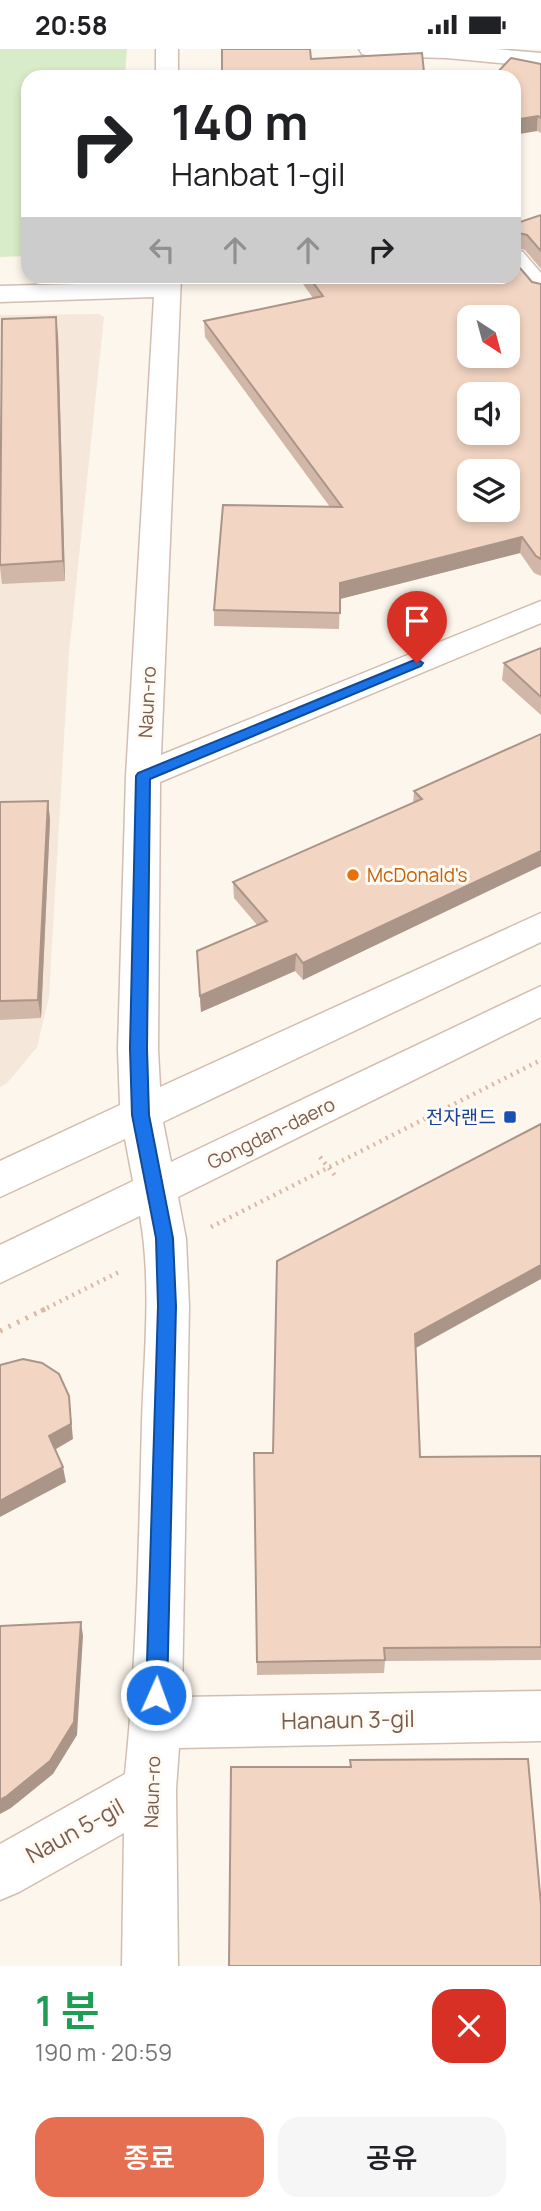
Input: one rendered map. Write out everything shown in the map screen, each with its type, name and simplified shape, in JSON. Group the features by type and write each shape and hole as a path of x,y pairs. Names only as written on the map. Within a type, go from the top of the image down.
{"street":[{"path":"167,49 167,70"},
{"path":"370,49 447,51 541,61"},
{"path":"447,51 450,70"},
{"path":"521,266 541,290"},
{"path":"0,294 153,284"},
{"name":"Naun-ro","path":"150,1966 150,1789 156,1723 167,1306 164,1238 141,1115 138,1048 143,776 168,284"},
{"path":"143,776 541,611"},
{"path":"0,1180 541,926"},
{"name":"Gongdan-daero","path":"0,1265 541,1000"},
{"name":"Hanaun 3-gil","path":"156,1723 541,1716"},
{"name":"Naun 5-gil","path":"0,1873 150,1789"}],"path":[{"path":"228,1219 541,1060"},
{"path":"0,1331 83,1289"}],"shaded area":[{"path":"99,314 104,317 69,653 49,997 37,1047 7,1083 0,1087 0,315"}],"green space":[{"path":"0,49 127,49 126,70 21,70 21,256 0,257"}],"building":[{"path":"222,49 310,49 311,59 422,53 424,70 222,70"},
{"path":"511,58 541,64 541,118 538,116 521,119 521,70 500,70"},
{"path":"541,215 541,251 527,235 521,234 521,222"},
{"path":"521,269 532,282 541,284 541,559 522,537 340,583 340,613 214,610 223,505 342,507 204,321 323,296 314,284 521,284"},
{"path":"56,317 63,561 0,565 2,319"},
{"path":"541,648 541,697 504,663"},
{"path":"541,734 541,851 303,963 296,954 200,996 197,951 267,921 233,882 422,799 414,791"},
{"path":"48,801 38,1000 0,1001 0,802"},
{"path":"541,1124 541,1265 415,1334 420,1457 541,1456 541,1647 384,1648 385,1660 257,1662 254,1453 273,1453 277,1261"},
{"path":"23,1359 42,1363 59,1374 69,1396 71,1424 49,1436 63,1467 0,1501 0,1365"},
{"path":"81,1622 74,1722 50,1761 0,1800 0,1626"},
{"path":"528,1759 541,1905 541,1966 229,1966 231,1767 351,1767 350,1760"}],"place":[{"name":"McDonald's","path":"353,875"},
{"name":"전자랜드","path":"510,1117"}],"route":[{"path":"156,1695 167,1306 164,1238 141,1115 138,1048 143,776 417,663"}]}
